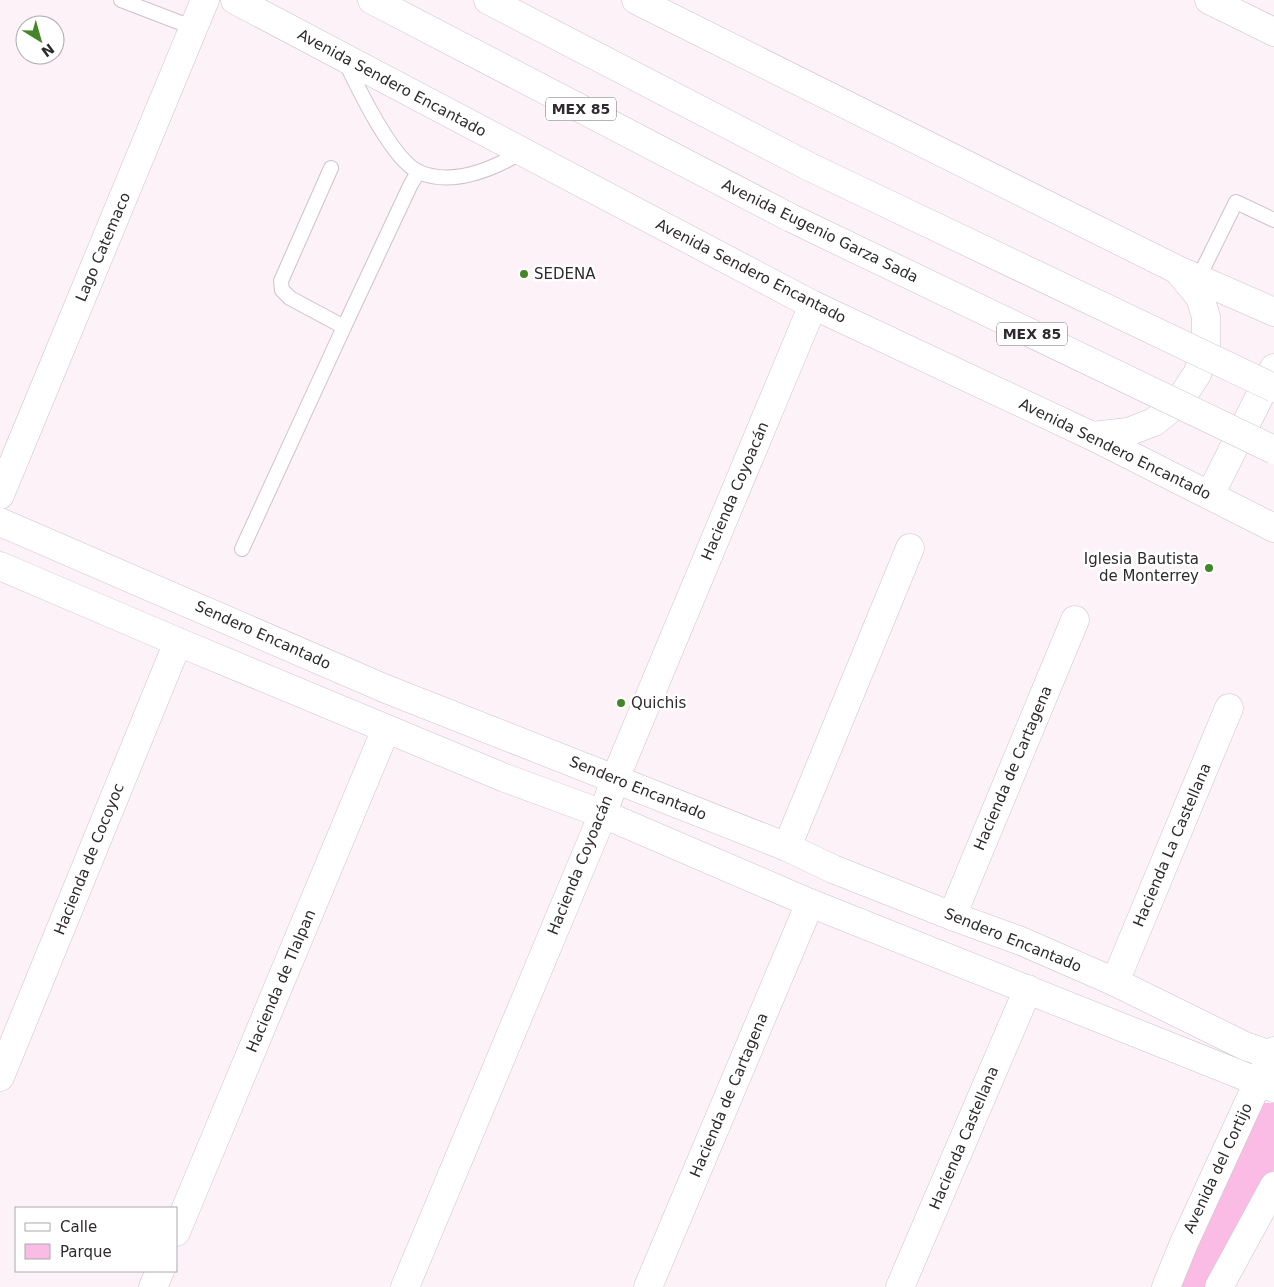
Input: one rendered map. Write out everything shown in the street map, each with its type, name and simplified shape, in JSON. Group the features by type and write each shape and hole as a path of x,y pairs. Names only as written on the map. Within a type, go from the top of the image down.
{"main road":[{"name":"Lago Catemaco","path":"0,495 206,0"},
{"name":"Avenida Sendero Encantado","path":"235,0 813,305 1092,436 1210,495 1270,517"},
{"name":"Avenida Eugenio Garza Sada","path":"372,0 791,218 1274,450"},
{"path":"488,0 810,167 1274,388"},
{"path":"636,0 1187,274 1274,312"},
{"path":"1208,0 1274,32"},
{"path":"1092,436 1128,432 1154,422 1178,402 1197,374 1206,349 1206,317 1200,297 1187,274"},
{"name":"Hacienda Coyoacán","path":"405,1287 813,305"},
{"path":"1210,495 1274,368"},
{"name":"Sendero Encantado","path":"0,522 386,689 787,847 833,869 1021,941 1115,982 1245,1046 1273,1054"},
{"path":"787,847 910,548"},
{"path":"0,566 505,778 603,814 810,902 1266,1084"},
{"name":"Hacienda de Cartagena","path":"952,916 1075,620"},
{"name":"Hacienda de Cocoyoc","path":"0,1077 178,642"},
{"name":"Hacienda La Castellana","path":"1115,982 1228,708"},
{"name":"Hacienda de Tlalpan","path":"178,1227 386,729"},
{"name":"Hacienda de Cartagena","path":"648,1287 810,902"},
{"name":"Hacienda Castellana","path":"900,1287 1028,989"},
{"name":"Avenida del Cortijo","path":"1166,1287 1184,1243 1266,1084 1273,1054"},
{"path":"1219,1287 1274,1186"},
{"path":"154,1287 160,1272"}],"lane":[{"path":"121,0 194,28"},
{"path":"344,58 368,109 398,153 418,172 451,178 472,174 497,166 522,152"},
{"path":"331,168 281,281 282,290 290,298 344,327"},
{"path":"242,549 418,172"},
{"path":"1187,274 1236,202 1274,220"}],"green space":[{"path":"1260,1103 1274,1103 1274,1170 1210,1287 1178,1287"}],"place":[{"name":"SEDENA","path":"524,274"},
{"name":"Iglesia Bautista de Monterrey","path":"1209,568"},
{"name":"Quichis","path":"621,703"}]}
